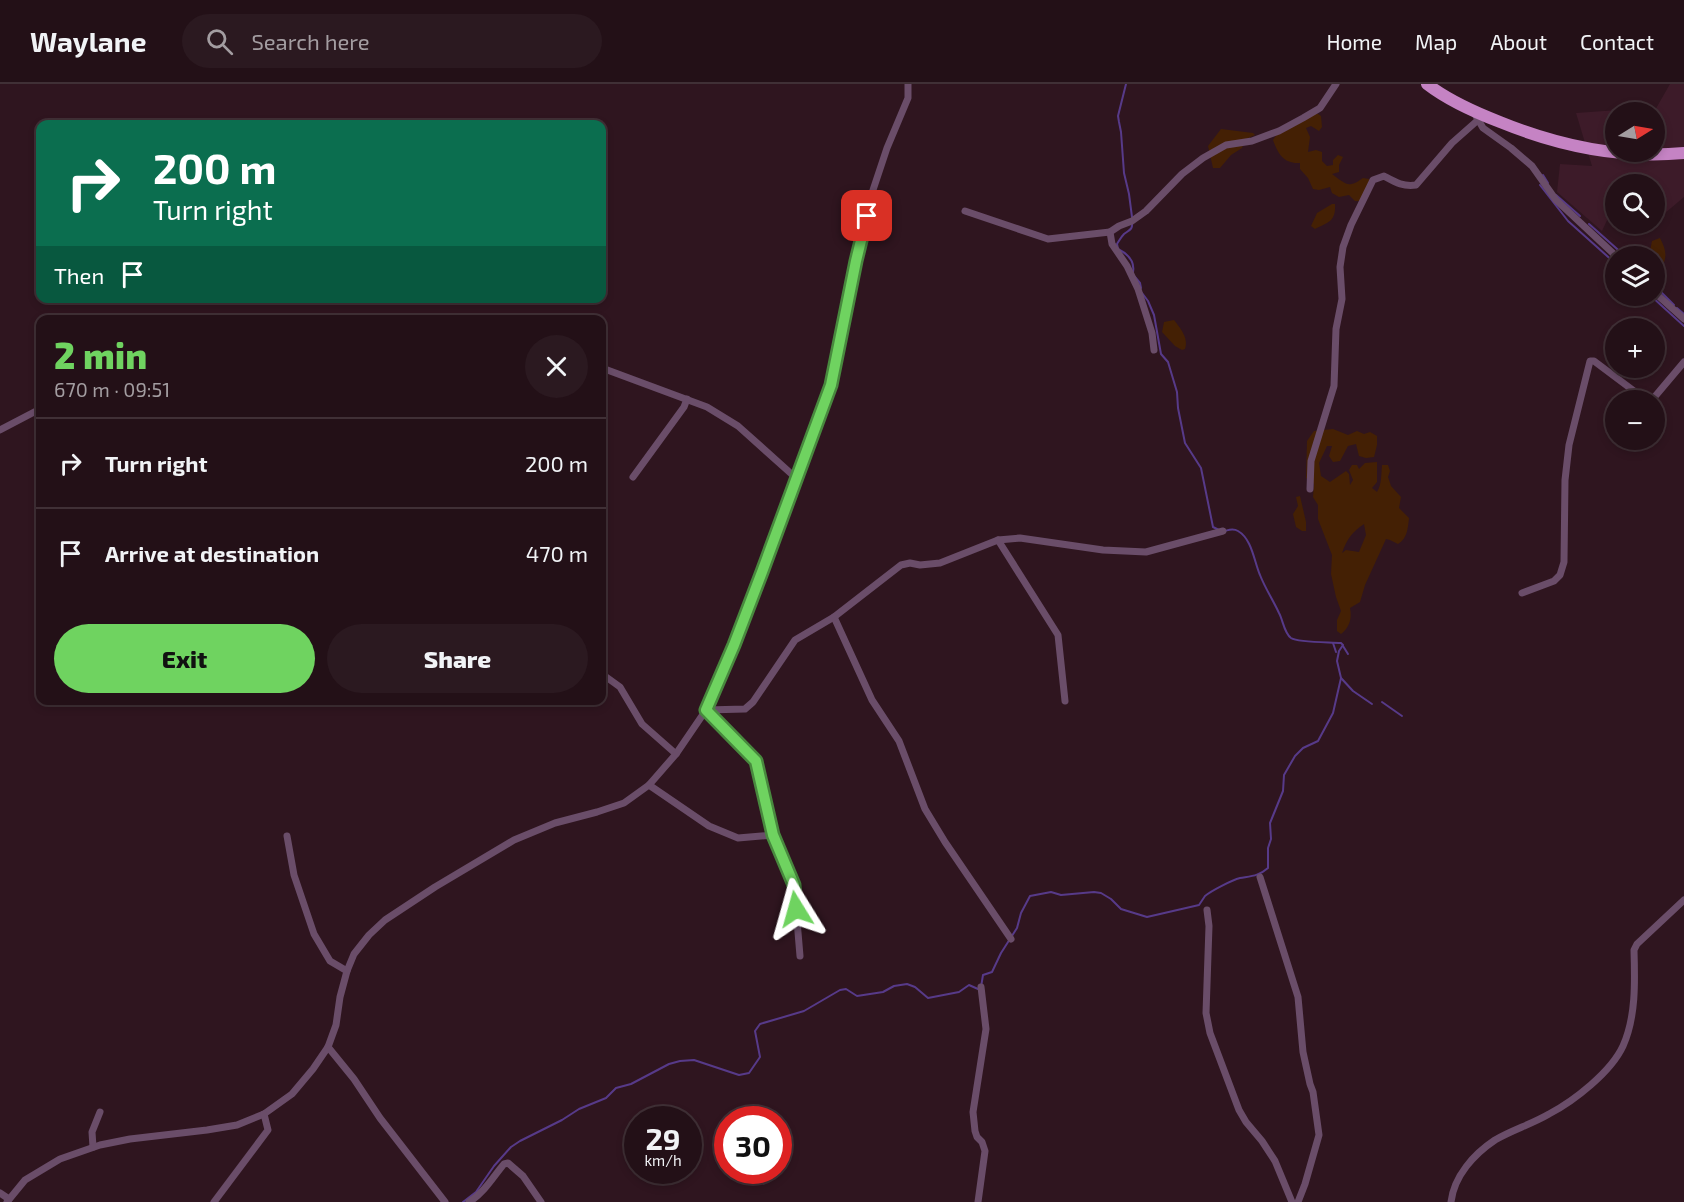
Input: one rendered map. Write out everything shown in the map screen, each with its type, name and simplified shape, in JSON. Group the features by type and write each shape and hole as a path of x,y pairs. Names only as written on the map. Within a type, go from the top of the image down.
{"highway":[{"path":"1427,84 1476,116 1587,149 1627,154 1684,153"}],"street":[{"path":"0,1193 8,1200 25,1179 60,1159 93,1147 130,1139 237,1125 264,1114 292,1094 328,1047 336,1025 347,971 354,954 385,920 514,840 555,823 624,803 649,785 676,754 706,710 734,645 831,385 872,193 887,148 908,98 908,84"},
{"path":"965,211 1048,239 1110,232 1146,211 1182,174 1203,158 1226,146 1252,141 1279,131 1320,108 1336,84"},
{"path":"1310,489 1311,461 1334,386 1336,329 1342,299 1340,267 1343,247 1373,180 1384,176 1399,185 1416,185 1476,116 1483,128 1529,163 1556,200 1605,246"},
{"path":"1110,232 1112,244 1127,266 1138,289 1152,333 1154,350"},
{"path":"1665,302 1684,319"},
{"path":"1522,593 1554,581 1560,575 1564,562 1565,480 1569,445 1590,361 1594,361 1633,390"},
{"path":"1660,390 1684,362"},
{"path":"606,369 707,407 738,426 796,478"},
{"path":"633,477 684,407 687,399"},
{"path":"0,430 36,411"},
{"path":"706,710 745,709 753,702 795,640 834,617 902,565 940,563 998,540 1020,538 1103,550 1146,552 1223,531"},
{"path":"998,540 1058,635 1065,701"},
{"path":"834,617 872,700 898,741 925,809 1011,939"},
{"path":"606,677 620,687 642,724 676,754"},
{"path":"706,710 756,761 773,835 794,885 800,956"},
{"path":"649,785 709,826 738,838 773,835"},
{"path":"287,837 294,874 314,934 330,961 347,971"},
{"path":"1260,877 1298,997 1303,1052 1314,1092 1319,1135 1298,1202"},
{"path":"1451,1202 1458,1179 1472,1158 1496,1140 1568,1104 1590,1086 1614,1061 1623,1046 1634,1002 1634,950 1637,944 1684,900"},
{"path":"1207,910 1209,926 1206,1013 1210,1033 1239,1110 1275,1161 1292,1202"},
{"path":"978,1202 984,1151 982,1142 975,1131 973,1112 986,1029 981,987"},
{"path":"328,1047 354,1079 380,1119 445,1202"},
{"path":"93,1147 92,1132 100,1112"},
{"path":"214,1202 268,1130 264,1114"},
{"path":"469,1202 481,1192 504,1164 508,1163 523,1176 541,1202"}],"shaded area":[{"path":"1670,84 1684,84 1684,197 1665,213 1665,174 1605,174 1605,225 1602,231 1557,192 1560,164 1592,166 1576,113 1605,111 1605,162 1665,162 1665,102 1660,102"},
{"path":"1306,114 1321,116 1322,127 1319,131 1311,126 1306,128 1310,137 1308,152 1316,150 1322,152 1322,161 1327,166 1333,165 1333,160 1338,155 1343,157 1339,165 1339,172 1332,174 1344,183 1354,183 1363,178 1369,179 1369,187 1360,201 1355,201 1349,195 1339,197 1332,193 1330,187 1313,189 1308,178 1300,169 1300,163 1286,160 1277,150 1273,140 1276,136 1283,128"},
{"path":"1221,129 1255,135 1246,139 1242,148 1231,155 1220,168 1213,168 1208,146"},
{"path":"1335,204 1333,218 1315,229 1311,226 1317,213"},
{"path":"1660,238 1663,246 1651,246 1652,241"},
{"path":"1174,320 1185,337 1186,345 1182,350 1162,332 1164,322"},
{"path":"1333,429 1348,435 1357,431 1364,434 1370,432 1377,436 1374,457 1359,456 1356,444 1348,446 1340,461 1333,462 1329,456 1332,446 1327,446 1319,463 1321,476 1330,482 1346,471 1349,474 1350,485 1353,480 1349,470 1352,465 1357,465 1359,469 1365,463 1377,462 1377,482 1372,488 1377,492 1381,482 1382,465 1388,465 1391,486 1401,497 1399,508 1409,518 1406,533 1401,542 1398,544 1386,539 1365,585 1360,602 1350,608 1350,622 1341,634 1337,631 1337,620 1341,611 1331,574 1332,555 1318,519 1318,505 1313,497 1314,484 1306,478 1307,441 1314,431","holes":["1364,524 1366,535 1359,552 1346,550 1342,553 1350,536"]},
{"path":"1300,496 1306,531 1296,527 1293,514 1298,506 1296,497"}],"waterway":[{"path":"1126,84 1118,116 1124,173 1132,217"},
{"path":"1543,175 1548,183"},
{"path":"1540,185 1568,221 1605,254"},
{"path":"1556,195 1580,216"},
{"path":"1132,222 1131,228 1117,244 1118,249 1132,261 1133,272"},
{"path":"1589,224 1614,246"},
{"path":"1135,277 1141,288"},
{"path":"1142,293 1154,315 1161,354 1168,362 1177,392 1185,443 1201,468 1213,527 1219,530"},
{"path":"1665,296 1674,305"},
{"path":"1662,306 1684,326"},
{"path":"1677,308 1684,314"},
{"path":"463,1202 476,1192 511,1147 579,1109 606,1098 616,1088 631,1084 669,1064 694,1060 739,1075 749,1073 760,1057 755,1031 760,1024 804,1011 840,990 846,989 857,996 883,992 894,986 907,984 915,987 928,998 959,992 969,985 978,989 981,987 983,975 992,972 1017,928 1021,913 1030,896 1051,892 1061,895 1101,893 1121,909 1147,917 1199,905 1205,896 1236,879 1265,871 1268,868 1270,823 1283,791 1284,775 1295,756 1303,748 1318,741 1333,713 1341,678 1337,661 1343,645 1291,638 1262,580 1246,539 1236,530 1224,531"},
{"path":"1333,643 1336,652"},
{"path":"1343,646 1348,654"},
{"path":"1341,678 1353,691 1372,704"},
{"path":"1382,702 1402,716"}],"route":[{"path":"796,909 794,885 773,835 756,761 706,710 734,645 831,385 867,216"}]}
